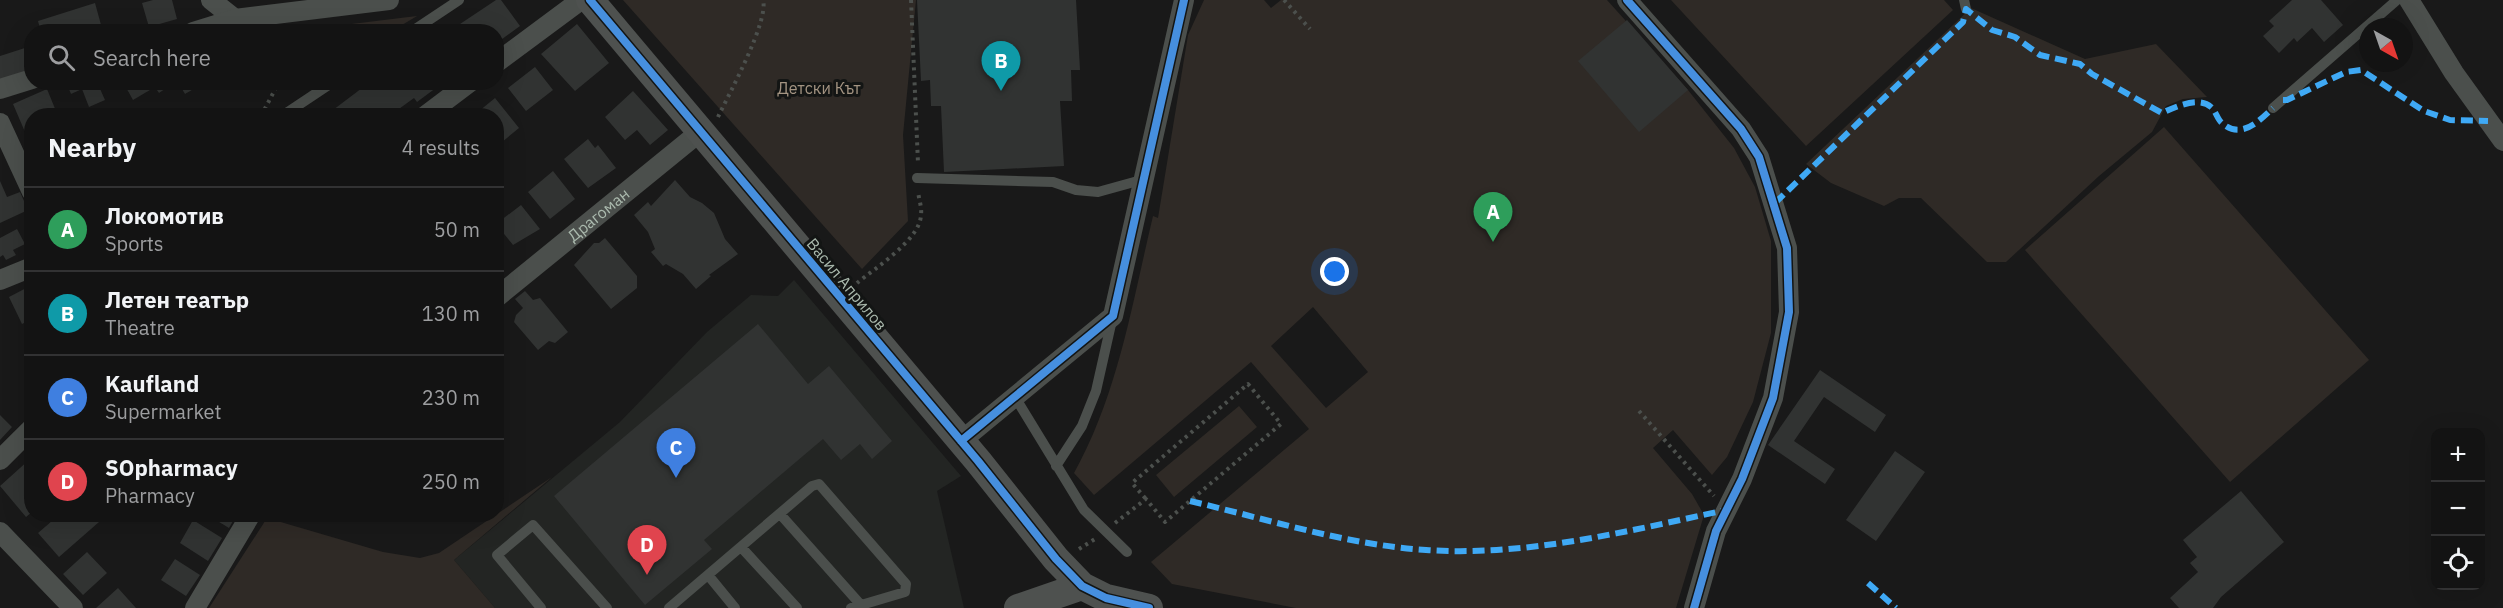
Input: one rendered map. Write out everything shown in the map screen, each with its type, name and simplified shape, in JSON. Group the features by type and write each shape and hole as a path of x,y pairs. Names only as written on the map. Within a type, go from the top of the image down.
{"street":[{"path":"212,0 235,19"},
{"path":"219,24 235,19 389,0"},
{"path":"504,57 581,0"},
{"name":"Васил Априлов","path":"590,0 961,441 1056,559 1082,586"},
{"path":"961,441 1113,316 1184,0"},
{"path":"1627,0 1741,129 1760,158 1787,248 1789,312 1773,398 1742,479 1716,531 1694,608"},
{"path":"2409,0 2454,73 2503,141"},
{"path":"0,89 24,82"},
{"path":"436,108 459,90"},
{"path":"0,123 24,175"},
{"name":"Драгоман","path":"504,292 705,135"},
{"path":"0,280 24,270"},
{"path":"0,460 24,436"},
{"path":"195,608 221,560 246,522"},
{"path":"0,532 64,605"},
{"path":"1018,608 1082,586 1106,598 1149,608"}],"lane":[{"path":"423,24 459,0"},
{"path":"2273,108 2397,0"},
{"path":"294,108 321,90"},
{"path":"917,178 1053,182 1076,190 1098,192 1145,179"},
{"path":"1056,466 1082,426 1096,391 1113,316"},
{"path":"1015,397 1084,510 1127,552"},
{"path":"670,608 812,486 819,484 906,584 905,592 856,606 780,514"},
{"path":"542,608 497,555 533,525 607,608"},
{"path":"741,547 797,608"},
{"path":"708,575 735,608"}],"path":[{"path":"705,135 759,28 765,6 763,0"},
{"path":"840,296 895,253 911,236 921,217 917,178 920,150 911,0"},
{"path":"1284,0 1310,29"},
{"path":"265,108 275,90"},
{"path":"1248,384 1281,424 1165,522 1146,499 1132,483 1248,384"},
{"path":"1639,411 1726,510"},
{"path":"1056,559 1088,545 1146,499"}],"shaded area":[{"path":"794,280 961,476 937,491 964,608 495,608 454,560 500,522 504,522 504,518 620,422 707,332 751,295 778,296"}],"green space":[{"name":"Детски Кът","path":"623,0 916,0 903,135 908,221 862,269"},
{"path":"1204,0 1264,0 1271,8 1281,0 1607,0 1688,90 1734,148 1755,187 1771,241 1771,333 1753,402 1727,457 1712,475 1673,430 1653,448 1692,494 1704,515 1676,608 1296,608 1172,584 1151,562 1309,429 1251,362 1094,495 1074,473 1102,412 1113,380 1153,216 1158,218 1188,35","holes":["1313,307 1368,372 1326,408 1271,346"]},
{"path":"1671,0 1944,0 1953,10 1806,146"},
{"path":"1971,8 2085,59 2156,44 2207,97 2183,99 2166,106 2152,132 2099,176 2006,262 1987,262 1921,198 1899,198 1884,206 1831,183 1806,164"},
{"path":"417,16 404,24 351,24"},
{"path":"2164,127 2369,360 2230,482 2025,250"},
{"path":"1239,406 1257,427 1174,497 1156,475"},
{"path":"552,477 504,518 504,509"},
{"path":"264,522 281,522 383,552 420,558 439,553 485,522 499,522 454,560 495,608 209,608"}],"building":[{"path":"153,0 172,0 177,19 160,24 148,24 142,3"},
{"path":"496,0 501,0 520,26 504,38 504,24 460,24"},
{"path":"917,0 1076,0 1080,70 1071,70 1072,101 1060,101 1064,166 944,172 941,106 931,106 930,80 921,81"},
{"path":"2292,0 2321,0 2343,25 2324,42 2312,28 2297,42 2294,38 2279,53 2263,36 2274,26 2269,21"},
{"path":"95,3 101,24 39,24 38,21"},
{"path":"1627,20 1688,90 1639,132 1578,61"},
{"path":"577,24 609,63 575,91 541,54"},
{"path":"24,48 24,74 0,81 0,56"},
{"path":"535,67 553,90 526,111 508,88"},
{"path":"47,90 55,108 24,108 24,130 13,104"},
{"path":"82,90 101,90 105,100 89,107"},
{"path":"127,90 150,90 133,100"},
{"path":"359,90 433,90 417,102 414,98 400,108 336,108"},
{"path":"633,91 668,130 650,145 637,130 625,140 605,117"},
{"path":"495,98 503,108 483,108"},
{"path":"504,109 519,128 504,140"},
{"path":"588,139 595,148 598,145 616,168 588,188 564,159"},
{"path":"553,171 575,199 550,219 528,192"},
{"path":"675,180 690,197 714,213 725,239 738,254 709,275 711,276 696,289 683,274 666,264 663,266 651,252 655,249 648,232 634,215 648,202 651,206"},
{"path":"0,181 7,197 20,192 24,201 24,212 0,223"},
{"path":"521,205 540,229 513,245 504,234 504,218"},
{"path":"17,229 24,244 13,250 16,255 6,260 3,255 0,257 0,238"},
{"path":"605,238 637,276 637,288 611,309 574,265 594,243 599,243"},
{"path":"24,289 24,323 22,324 9,297"},
{"path":"525,291 533,300 540,298 568,332 555,343 549,341 538,350 514,322 516,315 523,308 515,299"},
{"path":"758,324 808,384 829,366 892,441 872,459 860,444 841,460 823,439 704,540 712,549 645,605 554,496"},
{"path":"1820,370 1886,415 1875,432 1824,397 1794,441 1835,469 1825,484 1768,445"},
{"path":"0,415 12,427 0,440"},
{"path":"1895,451 1925,472 1876,541 1846,520"},
{"path":"24,464 24,515 0,486"},
{"path":"2241,491 2284,542 2221,597 2213,608 2179,608 2170,598 2198,572 2190,563 2197,557 2183,540"},
{"path":"51,522 99,522 59,557 38,533"},
{"path":"192,522 196,522 222,538 208,561 180,543"},
{"path":"219,522 232,522 229,528"},
{"path":"87,552 107,573 83,595 63,574"},
{"path":"175,559 200,575 186,596 161,580"},
{"path":"118,588 136,608 96,608"}],"marked path":[{"path":"1775,203 1963,22 1966,9 1992,30 2015,37 2040,55 2080,64 2092,74 2162,113 2186,104 2200,102 2211,107 2222,123 2236,130 2256,123 2273,108"},
{"path":"2283,100 2346,72 2361,70 2424,111 2450,120 2488,121"},
{"path":"1190,501 1367,543 1426,550 1464,551 1539,546 1726,510"},
{"path":"1868,583 1896,608"}],"cycle path":[{"path":"590,0 978,461 1056,559 1082,586 1106,598 1149,608"},
{"path":"961,441 1113,316 1184,0"},
{"path":"1627,0 1741,129 1759,157 1787,248 1789,312 1773,398 1742,479 1716,531 1694,608"}],"place":[{"name":"Летен театър","path":"1001,91"},
{"name":"Локомотив","path":"1493,242"},
{"name":"Kaufland","path":"676,478"},
{"name":"SOpharmacy","path":"647,575"}]}
